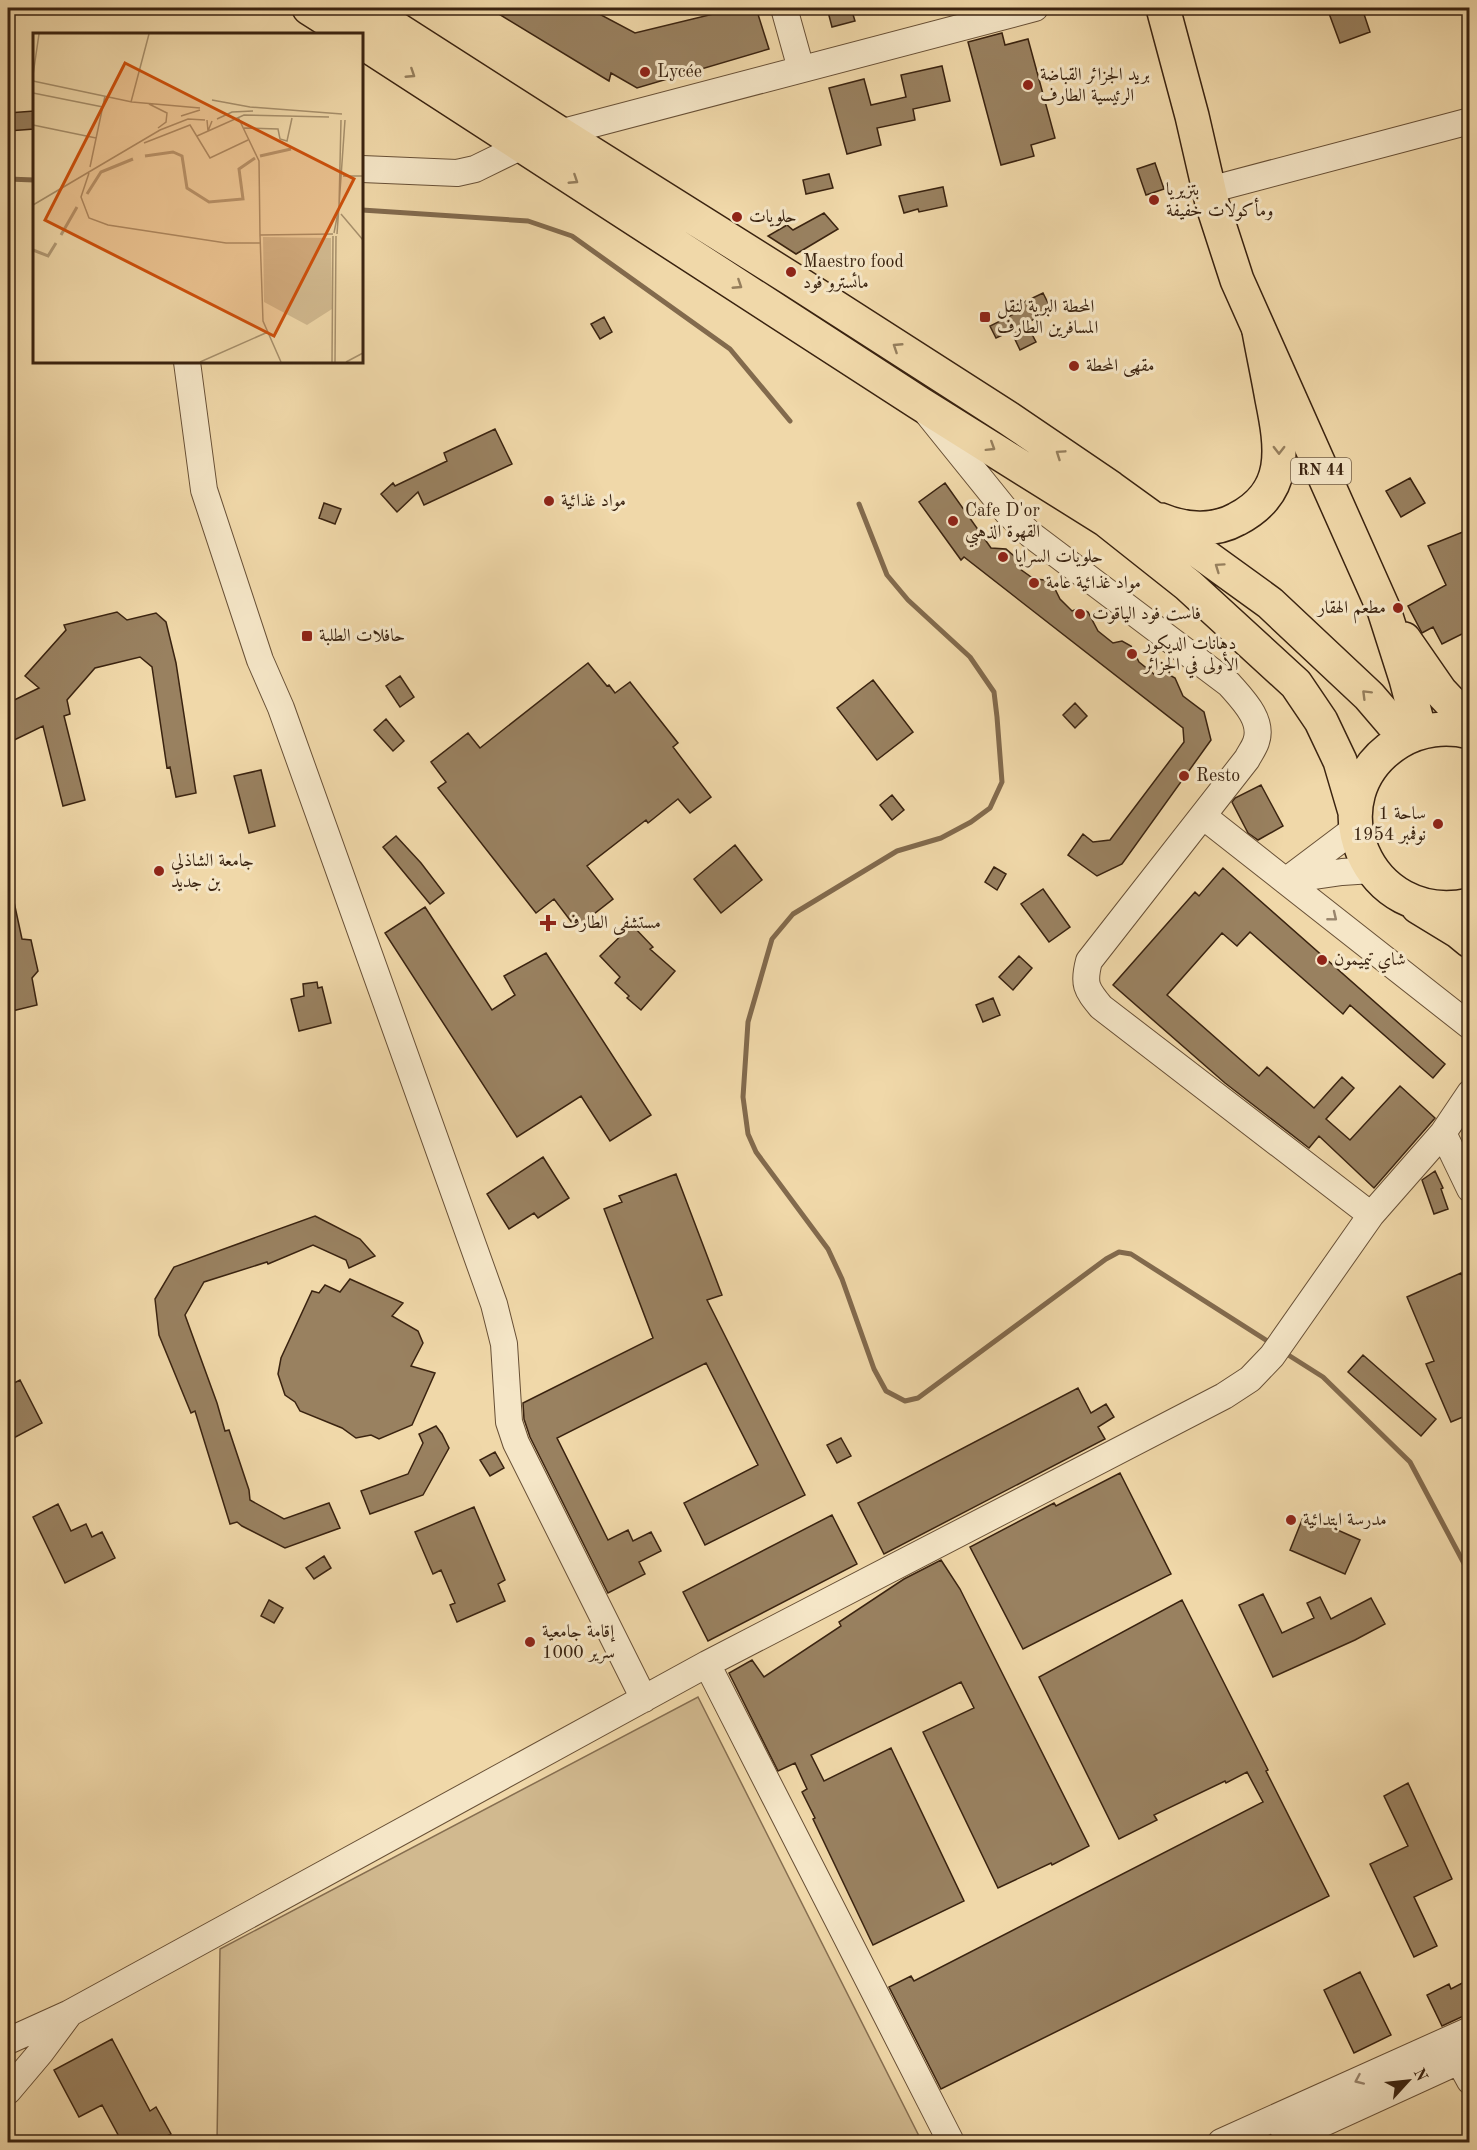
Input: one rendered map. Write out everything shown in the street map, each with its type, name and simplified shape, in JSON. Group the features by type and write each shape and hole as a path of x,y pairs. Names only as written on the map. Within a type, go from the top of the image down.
{"main road":[{"path":"309,8 348,33"},
{"path":"364,8 813,292 1008,418 1111,488 1270,603 1412,735"},
{"name":"RN 44","path":"1164,8 1209,189 1237,280 1384,610 1406,679 1412,735"},
{"path":"363,43 919,403 1106,520 1188,585 1296,684 1322,721 1340,761 1356,820 1359,844 1372,870 1392,891 1460,932 1470,941"},
{"path":"1111,488 1163,521 1189,528 1212,528 1230,523 1259,505 1278,472 1280,454 1279,435 1259,331"},
{"name":"RN 44","path":"1384,610 1440,691 1470,723"},
{"path":"1356,820 1360,790 1370,769 1392,746 1412,735 1451,729 1470,732"},
{"path":"1406,899 1437,908 1470,905"}],"street":[{"path":"784,8 801,69"},
{"path":"559,133 1035,8"},
{"path":"1209,189 1316,163 1470,121"},
{"path":"363,170 457,173 482,165 522,146"},
{"path":"187,363 204,490 260,660 281,708 494,1304 504,1344 509,1422 516,1443 644,1699"},
{"path":"919,403 1000,504 1030,534 1229,684 1247,705 1256,721 1257,740 1247,759 1089,961 1085,982 1088,992 1110,1014 1371,1215"},
{"path":"1203,816 1470,1026"},
{"path":"1287,880 1356,820"},
{"path":"1287,880 1372,870"},
{"path":"8,2041 70,2013 707,1664 1224,1396 1250,1379 1272,1356 1371,1215 1443,1133 1470,1093"},
{"path":"1443,1133 1470,1189"},
{"path":"707,1664 951,2142"},
{"path":"8,2089 41,2052 70,2013"},
{"path":"1221,2142 1470,2030"},
{"path":"1282,2142 1466,2066"}],"shaded area":[{"path":"698,1697 922,2142 217,2142 220,1949"}],"building":[{"name":"Lycée","path":"489,8 588,8 635,33 738,8 756,8 769,49 637,88 611,73 609,81"},
{"path":"827,8 851,8 855,21 832,27"},
{"path":"1327,8 1362,8 1370,32 1340,43"},
{"path":"1002,33 1005,45 1028,39 1055,138 1031,145 1034,156 1001,165 968,42"},
{"path":"942,66 950,101 913,109 915,120 877,128 881,145 847,154 829,88 864,79 871,105 906,97 901,75"},
{"path":"33,111 33,129 8,131 8,113"},
{"path":"1155,163 1164,189 1146,195 1137,169"},
{"path":"829,174 833,188 806,194 803,180"},
{"path":"943,187 947,206 904,213 899,196"},
{"path":"824,213 838,229 796,254 768,236 787,225 793,230"},
{"path":"1043,293 1052,311 1026,323 1036,342 1020,350 1011,331 996,338 990,326 1020,311 1018,305"},
{"path":"604,317 612,332 600,339 591,324"},
{"path":"495,429 512,464 424,505 418,492 397,512 381,494 393,483 395,486 447,461 444,453"},
{"path":"1410,478 1425,503 1401,517 1386,491"},
{"path":"945,483 991,548 1006,549 1014,556 1020,569 1034,579 1045,580 1053,585 1060,599 1072,611 1080,608 1088,612 1098,631 1113,643 1122,641 1131,646 1139,662 1154,674 1161,670 1175,678 1183,696 1204,712 1211,740 1122,864 1097,876 1068,855 1083,834 1093,842 1110,840 1184,742 1183,728 964,557 961,560 919,502"},
{"path":"324,503 341,509 335,524 319,518"},
{"path":"1470,529 1470,630 1442,644 1433,627 1422,633 1408,606 1446,585 1428,546"},
{"path":"117,612 127,620 156,613 166,622 176,663 196,793 176,797 170,767 167,768 152,667 140,657 95,668 67,700 70,714 64,716 85,800 63,806 43,726 8,743 8,703 39,688 25,676 66,630 64,625"},
{"path":"588,663 615,693 630,682 678,743 673,747 711,797 690,813 678,799 648,823 646,820 587,866 613,899 576,928 554,899 536,913 438,788 446,782 431,762 468,733 480,748"},
{"path":"400,676 414,697 400,707 386,686"},
{"path":"873,680 913,732 877,760 837,708"},
{"path":"1075,703 1087,716 1075,728 1063,715"},
{"path":"386,719 404,741 393,751 374,730"},
{"path":"261,770 275,826 249,833 234,776"},
{"path":"1261,785 1283,826 1258,840 1248,833 1232,802 1235,798"},
{"path":"892,795 904,810 892,820 880,805"},
{"path":"396,836 444,893 430,904 383,847"},
{"path":"735,845 762,880 721,913 694,879"},
{"path":"994,867 1006,874 997,890 985,882"},
{"path":"1223,868 1445,1064 1433,1078 1350,1005 1343,1014 1250,932 1237,946 1222,933 1167,995 1259,1076 1267,1067 1314,1108 1342,1077 1354,1088 1326,1119 1350,1140 1400,1086 1435,1118 1374,1188 1319,1136 1309,1148 1225,1083 1113,985 1195,892 1199,896"},
{"path":"1043,889 1070,927 1049,942 1021,904"},
{"path":"14,902 22,939 31,940 38,971 32,978 37,1005 8,1012 8,903"},
{"path":"425,907 492,1010 515,995 504,976 546,953 651,1115 610,1141 581,1096 517,1137 385,933"},
{"path":"632,925 653,947 650,949 675,971 641,1010 615,983 620,977 600,956"},
{"path":"1019,956 1032,968 1013,990 999,977"},
{"path":"317,982 318,988 322,987 331,1023 299,1031 291,999 304,996 303,984"},
{"path":"993,998 1000,1015 983,1022 976,1005"},
{"path":"543,1157 569,1198 538,1218 534,1213 509,1229 487,1194"},
{"path":"1435,1171 1443,1188 1441,1189 1448,1209 1434,1214 1422,1180"},
{"path":"676,1174 722,1295 707,1300 805,1495 705,1545 684,1503 758,1465 706,1363 557,1438 608,1540 628,1530 633,1541 651,1532 661,1551 639,1562 645,1574 608,1593 530,1437 524,1419 523,1403 653,1338 604,1209 622,1202 619,1196"},
{"path":"315,1216 360,1239 375,1256 349,1268 346,1260 313,1245 268,1264 267,1262 204,1282 185,1315 225,1431 229,1430 249,1490 250,1500 284,1519 329,1503 340,1528 285,1548 237,1522 230,1524 195,1411 191,1413 159,1335 155,1299 174,1267"},
{"path":"1461,1273 1470,1292 1470,1414 1451,1422 1426,1364 1434,1361 1407,1297"},
{"path":"350,1279 403,1303 392,1316 418,1331 423,1343 411,1366 435,1373 412,1425 379,1439 371,1435 356,1438 342,1428 300,1411 295,1402 285,1395 278,1374 281,1358 312,1291 319,1293 325,1285 340,1292"},
{"path":"1363,1355 1436,1419 1421,1436 1348,1372"},
{"path":"20,1380 42,1423 8,1441 8,1386"},
{"path":"1078,1388 1091,1413 1106,1404 1114,1417 1098,1427 1105,1439 884,1554 858,1503"},
{"path":"436,1426 449,1448 423,1495 370,1514 361,1491 408,1474 423,1443 419,1434"},
{"path":"841,1438 851,1456 837,1463 827,1445"},
{"path":"495,1452 504,1468 490,1476 480,1460"},
{"path":"1120,1473 1171,1574 1023,1649 970,1547 1054,1503 1056,1506"},
{"path":"58,1504 71,1531 86,1524 92,1537 102,1532 115,1558 65,1583 33,1517"},
{"path":"474,1507 505,1580 498,1584 505,1601 457,1622 450,1605 455,1603 441,1570 433,1574 415,1532"},
{"path":"832,1515 857,1564 708,1641 683,1592"},
{"path":"1304,1515 1360,1540 1345,1574 1290,1550"},
{"path":"324,1556 331,1568 314,1579 306,1568"},
{"path":"941,1560 960,1589 1089,1846 998,1888 923,1732 974,1708 961,1682 811,1755 824,1781 891,1748 964,1901 873,1945 813,1819 815,1818 802,1792 807,1789 795,1763 778,1771 729,1673 752,1660 764,1677 841,1626 839,1622 904,1579"},
{"path":"1263,1594 1282,1633 1314,1618 1307,1603 1320,1597 1331,1619 1371,1598 1385,1624 1273,1677 1239,1605"},
{"path":"269,1600 283,1608 274,1623 261,1616"},
{"path":"1182,1600 1329,1896 941,2089 889,1987 911,1976 914,1981 1263,1802 1247,1772 1154,1815 1157,1820 1119,1839 1039,1677"},
{"path":"1408,1783 1452,1879 1414,1897 1437,1946 1414,1957 1370,1864 1408,1846 1384,1796"},
{"path":"1360,1972 1391,2035 1354,2053 1324,1990"},
{"path":"1470,1979 1470,2013 1442,2026 1427,1995 1449,1984 1451,1989"},
{"path":"112,2039 150,2111 156,2107 171,2134 155,2142 122,2142 102,2105 79,2117 54,2070"}],"waterway":[{"path":"8,179 33,180"},
{"path":"363,210 528,221 572,236 730,349 790,421"},
{"path":"859,504 887,575 908,600 970,657 994,692 1002,782 990,808 971,822 941,838 897,851 793,914 772,939 748,1022 743,1097 748,1134 756,1152 828,1249 842,1279 874,1369 886,1391 905,1401 918,1398 1106,1259 1119,1252 1131,1254 1272,1344"},
{"path":"1282,1351 1323,1377 1410,1462 1467,1569"}],"place":[{"name":"Lycée","path":"645,72"},
{"name":"بريد الجزائر القباضة الرئيسية الطارف","path":"1028,85"},
{"name":"بتزيريا ومأكولات خفيفة","path":"1154,200"},
{"name":"حلويات","path":"737,217"},
{"name":"Maestro food مائسترو فود","path":"791,272"},
{"name":"المحطة البرية لنقل المسافرين الطارف","path":"985,317"},
{"name":"مقهى المحطة","path":"1074,366"},
{"name":"مواد غذائية","path":"549,501"},
{"name":"Cafe D'or القهوة الذهبي","path":"953,521"},
{"name":"حلويات السرايا","path":"1003,557"},
{"name":"مواد غذائية عامة","path":"1034,583"},
{"name":"مطعم الهقار","path":"1398,608"},
{"name":"فاست فود الياقوت","path":"1080,614"},
{"name":"حافلات الطلبة","path":"307,636"},
{"name":"دهانات الديكور الأولى في الجزائر","path":"1132,654"},
{"name":"Resto","path":"1184,776"},
{"name":"ساحة 1 نوفمبر 1954","path":"1438,824"},
{"name":"جامعة الشاذلي بن جديد","path":"159,871"},
{"name":"مستشفى الطارف","path":"548,923"},
{"name":"شاي تيميمون","path":"1322,960"},
{"name":"مدرسة ابتدائية","path":"1291,1520"},
{"name":"إقامة جامعية 1000 سرير","path":"530,1642"}]}
